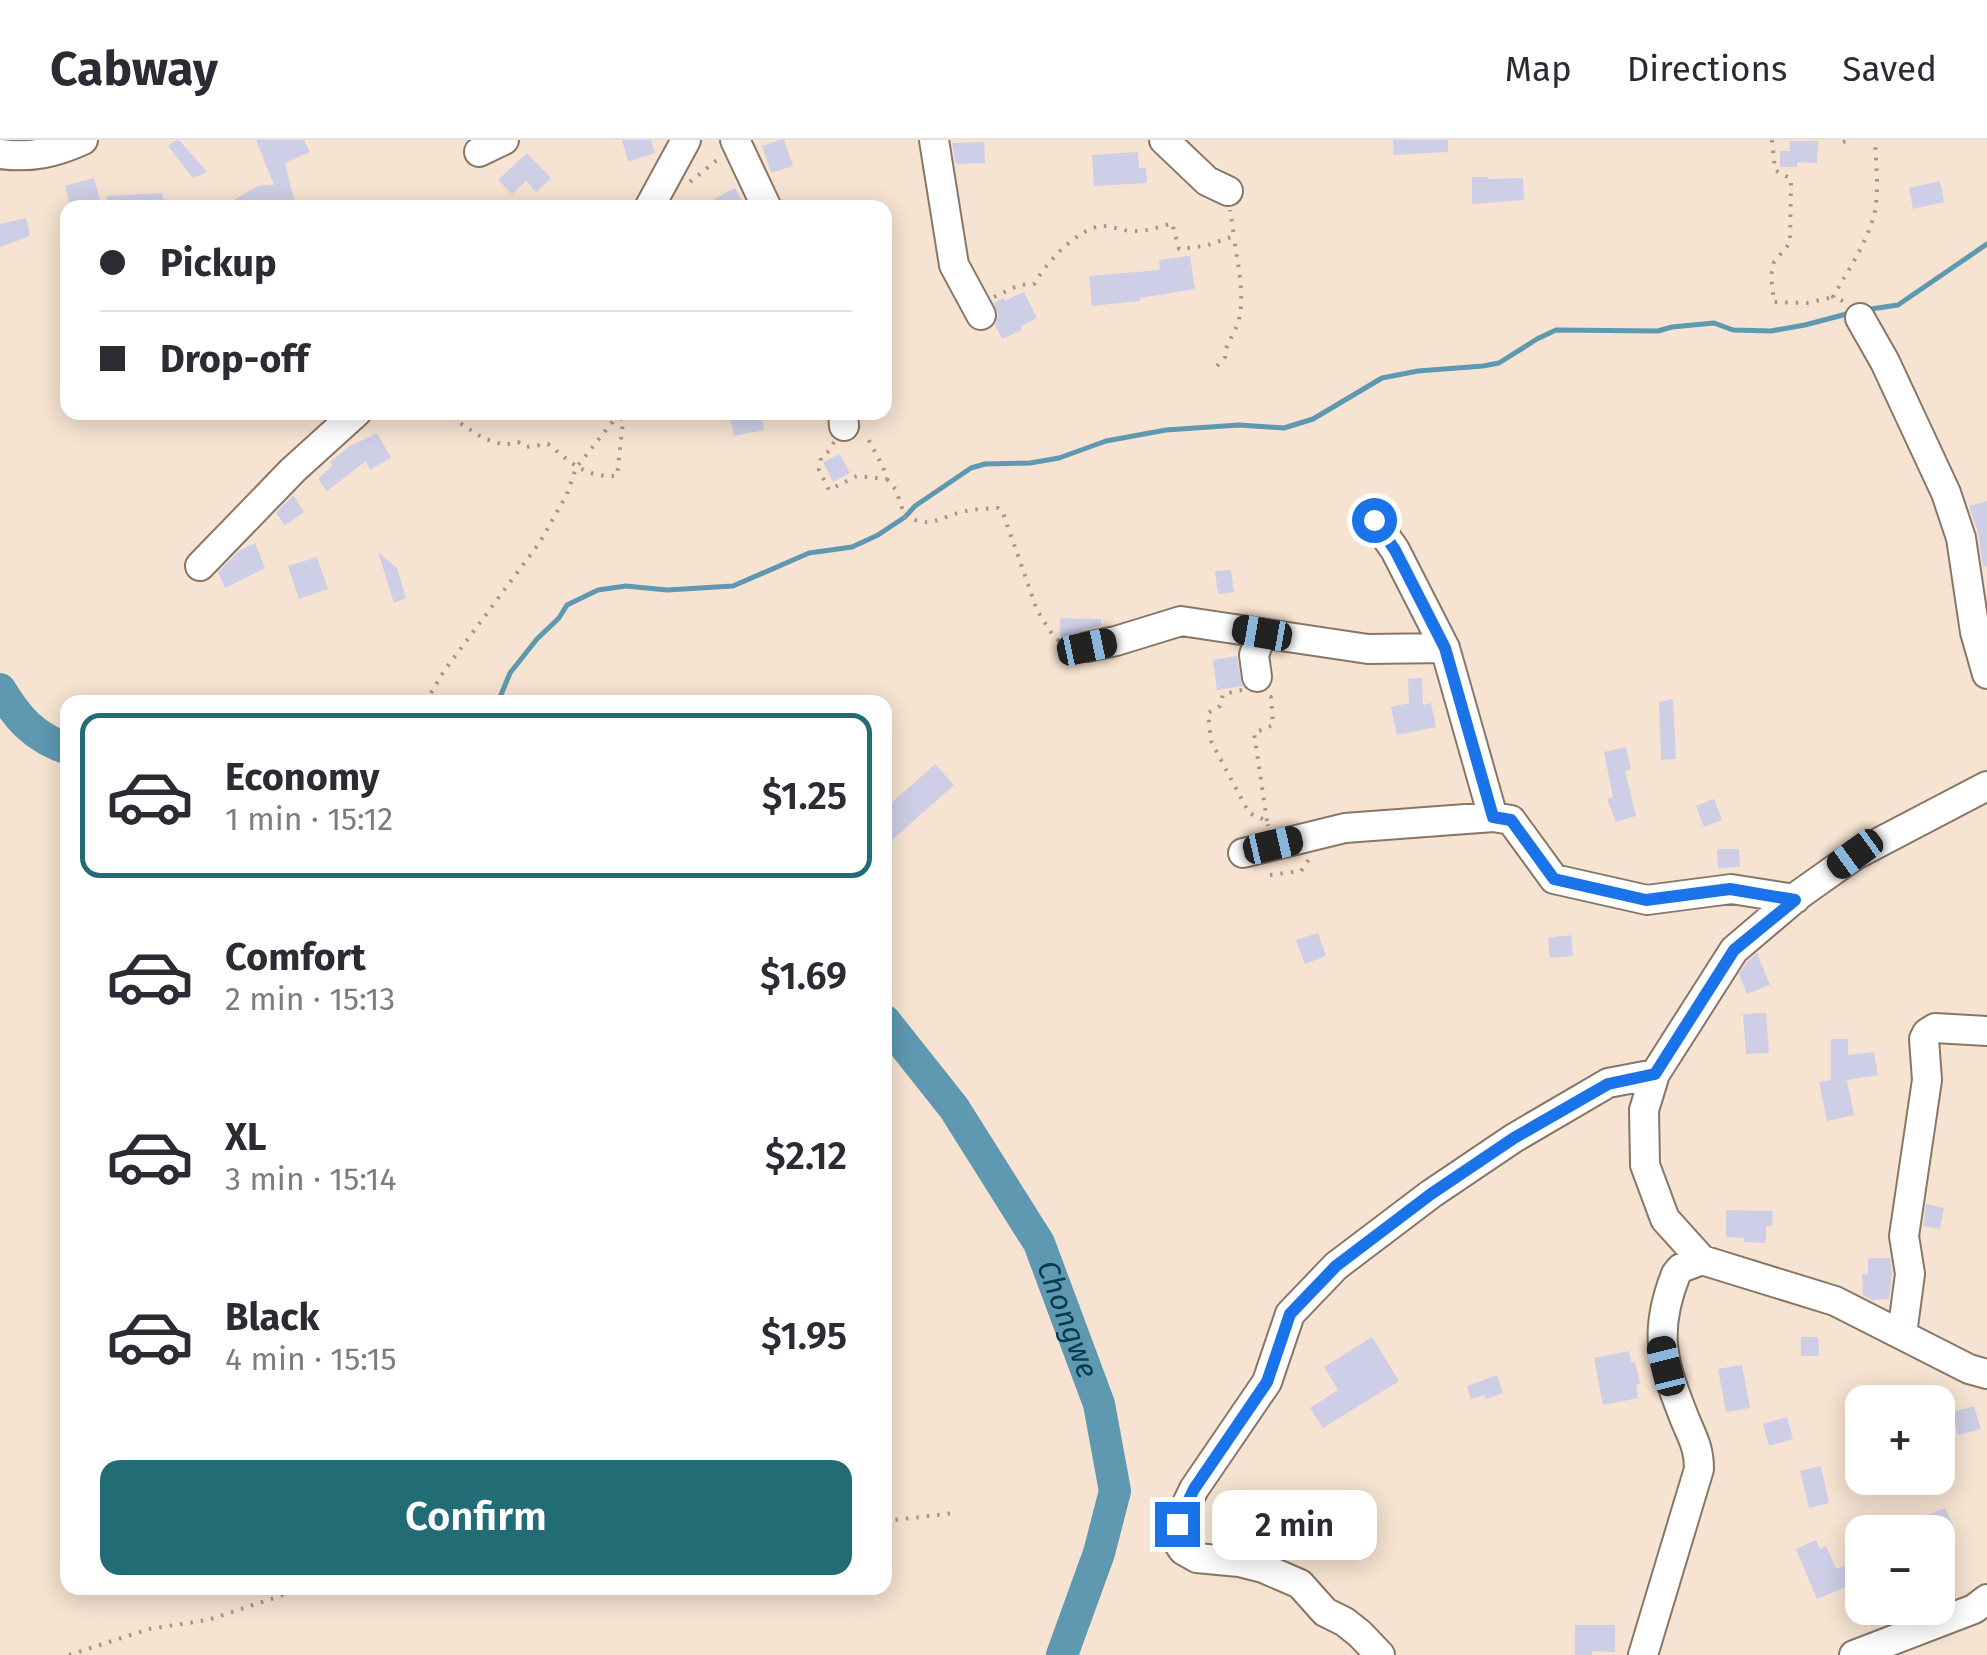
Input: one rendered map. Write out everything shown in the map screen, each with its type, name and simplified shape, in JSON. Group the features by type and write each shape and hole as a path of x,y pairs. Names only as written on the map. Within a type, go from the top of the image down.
{"street":[{"path":"0,154 34,156 83,140"},
{"path":"653,200 686,140"},
{"path":"934,140 954,266 981,316"},
{"path":"1164,140 1207,181 1228,191"},
{"path":"737,145 763,200"},
{"path":"1860,318 1885,362 1946,493 1961,538 1975,632 1987,674"},
{"path":"200,566 346,420"},
{"path":"1374,520 1395,550 1445,648 1493,817"},
{"path":"1087,647 1182,621 1368,649 1445,648"},
{"path":"1257,676 1254,655 1262,633"},
{"path":"1987,786 1855,854 1734,950 1655,1074 1644,1110 1645,1165 1665,1219 1702,1260 1835,1301 1969,1369 1987,1374"},
{"path":"1243,853 1270,833 1493,817 1511,820 1554,879 1646,900 1730,889 1795,900"},
{"path":"1902,1334 1910,1274 1904,1236 1927,1080 1924,1039 1935,1028 1987,1031"},
{"path":"1380,1655 1360,1634 1324,1612 1300,1584 1251,1565 1197,1558 1182,1550 1175,1538 1177,1524 1194,1489 1267,1382 1290,1314 1336,1266 1514,1138 1608,1084 1655,1074"},
{"path":"1643,1655 1699,1469 1699,1452 1671,1386 1661,1347 1661,1326 1676,1274 1702,1260"},
{"path":"1854,1655 1974,1609 1987,1600"}],"path":[{"path":"1772,140 1775,170 1791,179 1792,215 1790,244 1774,262 1771,276 1774,302 1807,303 1833,297 1850,305 1860,318"},
{"path":"1842,142 1850,140"},
{"path":"1833,297 1863,244 1875,211 1874,140"},
{"path":"653,200 695,179 737,145"},
{"path":"1217,366 1225,357 1224,350 1239,321 1240,294 1228,191"},
{"path":"981,316 983,304 1019,286 1034,284 1060,252 1101,226 1131,232 1172,224 1179,249 1205,246 1234,236"},
{"path":"455,420 483,438 504,445 548,444 576,468 595,477 618,476 624,420"},
{"path":"431,693 540,542 567,494 576,468 614,420"},
{"path":"886,479 857,476 829,490 820,470 821,458 837,435 851,424 883,466 905,517 937,522 956,513 998,508 1036,610 1063,646 1087,647"},
{"path":"1256,688 1270,697 1273,724 1254,733 1270,833 1249,813 1211,740 1208,713 1220,706 1222,694 1256,688"},
{"path":"892,1520 955,1513"},
{"path":"69,1655 149,1629 208,1620 283,1595"}],"building":[{"path":"176,140 207,172 193,178 168,146"},
{"path":"256,140 304,140 310,152 285,163 294,200 234,200 258,186 274,185"},
{"path":"622,140 651,140 655,153 628,162"},
{"path":"784,140 793,166 771,173 762,146"},
{"path":"1393,140 1448,140 1448,152 1394,155"},
{"path":"1790,141 1818,141 1817,163 1797,162 1797,167 1780,167 1780,151 1790,151"},
{"path":"984,142 985,163 956,164 952,143"},
{"path":"1138,152 1139,168 1146,168 1147,183 1094,186 1092,155"},
{"path":"527,153 551,178 536,192 526,181 512,194 498,180"},
{"path":"1472,177 1523,178 1524,200 1472,204"},
{"path":"94,178 100,200 69,200 65,186"},
{"path":"1940,181 1944,202 1913,209 1909,188"},
{"path":"735,188 742,200 712,200"},
{"path":"162,193 163,200 107,200 107,196"},
{"path":"26,218 30,236 0,247 0,224"},
{"path":"1190,256 1195,289 1092,306 1089,276 1160,270 1159,260"},
{"path":"1024,292 1037,318 1002,339 995,325 998,315 994,303"},
{"path":"731,420 762,420 764,430 734,436"},
{"path":"377,433 391,458 370,470 366,461 327,491 318,479 332,466 330,462 350,446"},
{"path":"840,454 850,473 833,482 823,462"},
{"path":"293,495 304,512 285,525 276,513"},
{"path":"1987,501 1987,566 1983,567 1969,506"},
{"path":"255,543 265,568 225,588 218,572 239,551"},
{"path":"378,552 397,568 406,598 394,603"},
{"path":"317,557 328,589 299,599 288,566"},
{"path":"1231,570 1234,592 1218,594 1215,571"},
{"path":"1060,618 1101,619 1101,626 1073,637 1060,637"},
{"path":"1237,656 1242,686 1217,690 1213,660"},
{"path":"1422,678 1423,705 1431,703 1436,727 1397,735 1391,707 1409,703 1408,679"},
{"path":"1673,699 1676,759 1661,760 1659,702"},
{"path":"1626,747 1631,769 1625,771 1636,816 1616,822 1607,799 1613,797 1604,752"},
{"path":"935,764 954,785 892,840 892,803"},
{"path":"1714,799 1722,820 1704,827 1696,806"},
{"path":"1717,849 1739,849 1740,867 1718,868"},
{"path":"1318,933 1326,956 1305,964 1296,940"},
{"path":"1571,935 1573,956 1550,958 1548,938"},
{"path":"1757,953 1770,985 1747,994 1739,974"},
{"path":"1766,1013 1769,1053 1746,1054 1743,1014"},
{"path":"1831,1039 1848,1039 1848,1055 1874,1052 1878,1075 1847,1080 1854,1115 1827,1121 1819,1082 1831,1080"},
{"path":"1926,1204 1944,1208 1940,1229 1923,1226"},
{"path":"1726,1210 1773,1211 1772,1226 1766,1226 1766,1243 1726,1237"},
{"path":"1868,1258 1890,1258 1889,1299 1872,1300 1863,1295 1862,1274 1868,1274"},
{"path":"1372,1337 1399,1381 1323,1428 1310,1408 1338,1390 1324,1367"},
{"path":"1801,1337 1818,1337 1819,1356 1801,1356"},
{"path":"1629,1351 1640,1384 1636,1385 1638,1398 1603,1405 1594,1358"},
{"path":"1742,1365 1750,1408 1726,1412 1718,1369"},
{"path":"1497,1375 1503,1393 1471,1399 1467,1386"},
{"path":"1974,1406 1981,1429 1958,1435 1955,1411"},
{"path":"1787,1417 1793,1439 1769,1446 1763,1424"},
{"path":"1821,1466 1829,1503 1809,1508 1800,1471"},
{"path":"1945,1508 1948,1515 1928,1515"},
{"path":"1816,1540 1820,1549 1826,1546 1836,1569 1845,1566 1845,1587 1817,1599 1796,1549"},
{"path":"1575,1625 1615,1625 1615,1652 1575,1655"}],"waterway":[{"path":"1864,310 1898,305 1987,244"},
{"path":"501,695 510,673 567,605 598,590 626,586 667,590 733,586 809,553 852,547 878,535 971,468 985,464 1059,458 1106,441 1166,430 1239,425 1284,428 1313,419 1382,378 1499,363 1556,330 1658,331 1714,323 1733,330 1771,331 1854,312"},
{"name":"Chongwe","path":"0,689 28,726 60,745"},
{"name":"Chongwe","path":"892,1030 954,1108 1039,1243 1099,1404 1115,1491 1099,1553 1062,1655"}],"route":[{"path":"1177,1524 1194,1489 1267,1382 1290,1314 1336,1266 1514,1138 1608,1084 1655,1074 1734,950 1795,900 1730,889 1646,900 1554,879 1511,820 1493,817 1445,648 1395,550 1374,520"}]}
